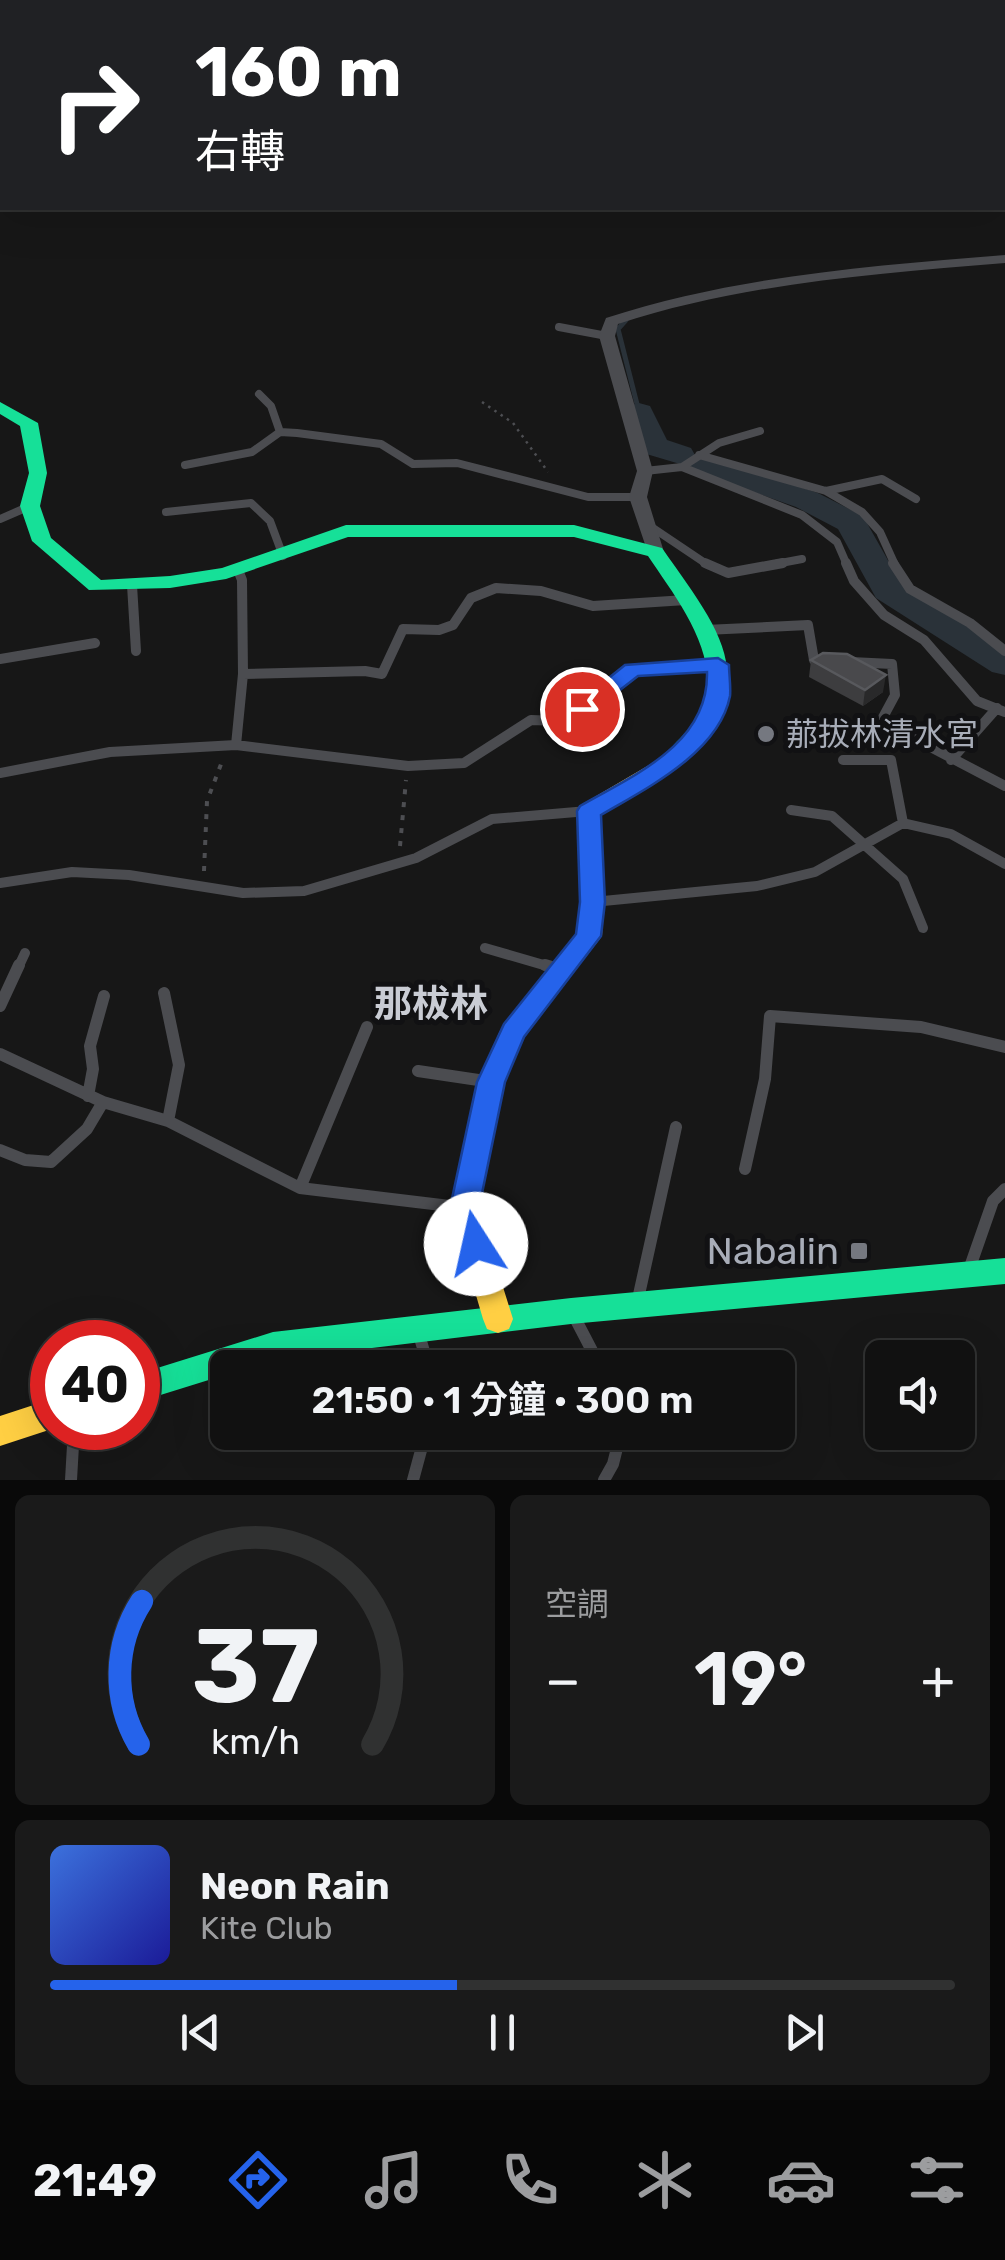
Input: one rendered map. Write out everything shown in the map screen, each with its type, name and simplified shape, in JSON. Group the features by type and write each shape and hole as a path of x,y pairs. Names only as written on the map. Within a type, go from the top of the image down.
{"street":[{"path":"498,1319 464,1208 491,1082 513,1032 588,936 592,902 589,811 666,766 710,716 719,696 718,665 704,630 654,552 645,522 638,497 645,471 607,336 611,322 644,310 763,284 1005,259"},
{"path":"0,407 29,422 38,473 30,506 42,541 96,586 132,585 238,570 284,556 319,536 346,531 574,531 654,552"},
{"path":"160,1381 273,1346 571,1311 1005,1271"},
{"path":"0,1431 30,1421"}],"lane":[{"path":"559,327 607,336"},
{"path":"258,394 271,406 280,432"},
{"path":"682,467 719,443 760,431"},
{"path":"185,465 252,452 280,432 381,444 413,464 456,463 588,496 638,497"},
{"path":"699,455 826,492 862,512 880,532 887,554 910,589 970,623 1005,650"},
{"path":"645,471 682,467 777,502 802,515 837,542 854,581 884,615 924,640 966,692 1001,710 950,760"},
{"path":"826,492 882,479 916,500"},
{"path":"166,512 250,503 270,522 284,556"},
{"path":"0,518 30,506"},
{"path":"645,522 711,567 728,573 802,559"},
{"path":"232,745 243,674 242,580 238,570"},
{"path":"132,585 136,651"},
{"path":"243,674 366,670 382,674 403,629 439,630 453,625 458,611 480,590 492,586 557,595 589,606 687,600"},
{"path":"704,630 808,625 814,660 892,664 896,695 881,721 1005,786"},
{"path":"0,659 95,643"},
{"path":"0,773 110,752 232,745 408,766 464,763 532,720 559,720 582,709 632,670 718,665"},
{"path":"843,760 892,760 903,823"},
{"path":"791,810 832,816 903,879 923,928"},
{"path":"0,882 72,872 129,875 242,893 304,891 416,858 492,819 589,811"},
{"path":"592,902 757,886 815,872 903,823 951,834 1005,864"},
{"path":"485,948 564,971"},
{"path":"0,1006 25,953"},
{"path":"164,992 179,1065 168,1122"},
{"path":"88,1096 93,1069 90,1046 104,996"},
{"path":"745,1169 765,1079 770,1016 921,1028 1005,1048"},
{"path":"300,1188 367,1028"},
{"path":"0,1054 88,1096 168,1122 300,1188 464,1208"},
{"path":"418,1071 491,1082"},
{"path":"0,1150 26,1160 51,1162 87,1129 103,1102"},
{"path":"636,1305 676,1126"},
{"path":"967,1274 992,1201 1005,1189"},
{"path":"571,1311 592,1350"},
{"path":"418,1328 424,1350"},
{"path":"70,1480 72,1450"},
{"path":"413,1480 421,1450"},
{"path":"604,1480 616,1450"}],"path":[{"path":"482,402 513,424 553,477 545,487"},
{"path":"203,887 207,802 232,745"},
{"path":"398,864 408,766"}],"building":[{"path":"823,653 847,654 886,675 865,690 811,660"}],"waterway":[{"path":"626,320 618,329 639,412"},
{"path":"639,412 654,446 680,455"},
{"path":"705,464 807,500 851,523 888,591 1005,664"}],"traffic: fast":[{"path":"0,407 29,423 38,473 30,506 42,541 96,586 170,582 226,573 346,531 574,531 655,552 704,630 718,682 714,708 699,733 673,759"},
{"path":"160,1381 273,1346 571,1311 1005,1271"}],"traffic: slow":[{"path":"498,1319 464,1207 491,1082 513,1031 589,936 589,811 673,759"},
{"path":"0,1431 30,1421"}],"place":[{"name":"𦰡拔林清水宮","path":"766,734"},
{"name":"Nabalin","path":"859,1251"}],"district":[{"name":"那柭林","path":"431,1004"}],"route":[{"path":"476,1244 464,1208 491,1082 513,1032 588,936 592,902 589,811 666,766 689,743 710,716 719,696 718,665 632,670 582,709"}]}
